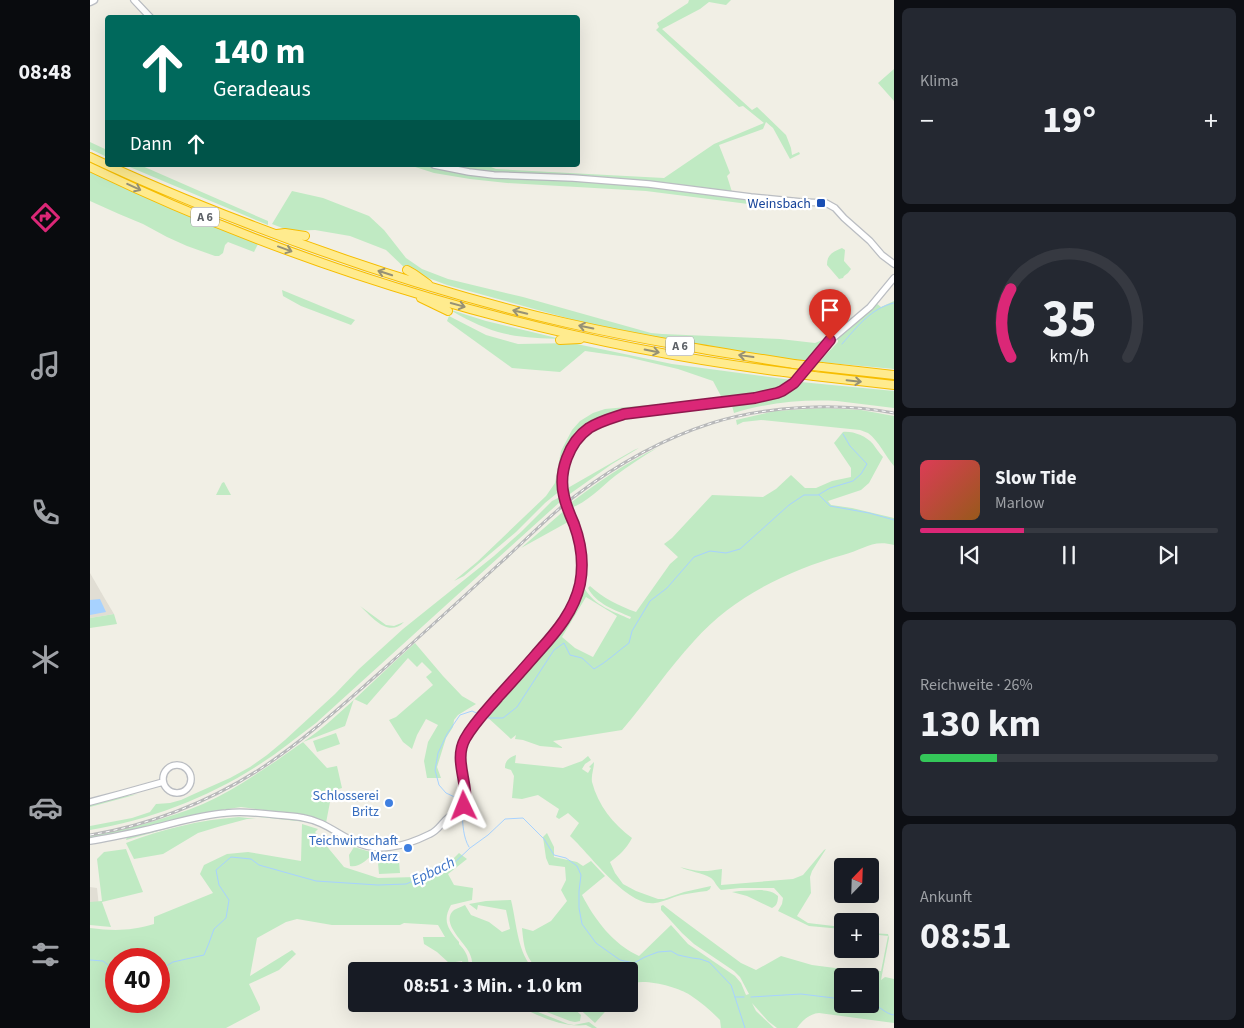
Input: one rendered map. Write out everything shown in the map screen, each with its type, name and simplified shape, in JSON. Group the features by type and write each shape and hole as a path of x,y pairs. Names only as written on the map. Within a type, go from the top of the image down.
{"highway":[{"name":"A 6","path":"90,157 105,164"},
{"name":"A 6","path":"90,167 258,239 411,292 512,320 587,338 697,360 894,385"},
{"name":"A 6","path":"113,167 274,234 360,265 432,288 568,323 686,347 794,364 894,375"},
{"path":"274,234 285,233 305,236"},
{"path":"407,270 432,288"},
{"path":"411,292 448,311"},
{"path":"560,340 587,338"}],"main road":[{"path":"90,2 94,0"}],"street":[{"path":"134,0 147,15"},
{"path":"444,167 494,175 573,178 649,184 751,197 826,203 835,208 882,255 894,264"},
{"path":"90,841 200,816 242,812 304,818 328,826 350,840 368,847 399,846 437,831 446,820 464,806 466,795 461,768 462,746 465,739 479,719 562,624 576,597 583,568 578,537 564,496 562,477 566,460 576,442 588,429 607,419 624,414 755,398 777,393 787,388 794,383 830,340 870,307 894,278"},
{"path":"175,765 184,766 190,773 189,786 182,792 172,792 165,786 164,782 164,773 175,765"},
{"path":"90,802 164,782"}],"shaded area":[{"path":"90,573 105,599 114,614 90,618"},
{"path":"90,887 97,888 101,925 90,924"}],"green space":[{"path":"689,0 731,0 726,5 709,2 700,9 662,29 752,110 757,107 786,135 792,155 799,152 800,154 790,159 773,128 766,122 763,129 719,145 730,173 727,176 733,195 802,202 796,210 646,191 470,179 434,173 415,167 491,167 496,169 664,178 714,144 764,123 743,106 739,107 656,30 659,27 657,23 688,3"},
{"path":"894,69 894,101 878,83"},
{"path":"90,142 105,149 105,156 90,149"},
{"path":"130,167 145,167 268,221 268,225"},
{"path":"90,171 258,244 254,252 228,242 223,253 219,256 187,246 90,201"},
{"path":"292,191 323,198 369,216 384,230 406,258 422,269 448,279 523,297 651,333 780,339 815,343 825,339 840,320 846,322 809,360 790,360 702,347 604,328 447,285 407,270 386,250 350,236 315,230 290,231 272,224"},
{"path":"842,248 845,250 844,261 851,269 843,278 839,279 827,265 827,261 831,254"},
{"path":"282,290 355,320 351,325 301,306 283,296"},
{"path":"894,301 894,369 819,362 838,342 838,337 876,303 881,307"},
{"path":"448,309 486,321 561,339 522,337 498,332 485,328"},
{"path":"449,316 486,335 518,344 572,343 672,364 792,380 779,390 760,394 723,398 723,400 606,417 570,447 561,490 516,532 464,576 454,581 477,562 546,496 555,483 561,451 572,430 580,421 593,413 605,409 722,398 713,381 678,369 627,357 585,351 560,372 512,368 447,321"},
{"path":"801,382 894,391 894,408 837,401 811,401 772,404 734,413 731,402 751,401 778,395"},
{"path":"823,408 861,410 894,416 894,466 872,436 860,430 761,420 743,422 737,425 736,420 775,411"},
{"path":"843,432 855,433 870,441 883,457 869,483 861,490 828,501 831,505 894,518 894,545 873,544 822,561 762,588 726,611 694,641 622,730 553,741 563,748 540,746 515,739 516,735 511,739 485,715 562,628 581,588 585,589 599,604 630,619 631,617 601,602 591,594 588,588 590,586 612,601 636,612 670,564 678,557 664,544 672,538 712,495 763,497 776,489 791,475 805,488 816,488 832,481 851,477 851,468 834,443","holes":["586,597 617,616 593,657 575,648 562,637"]},
{"path":"639,448 612,464 567,496 566,489"},
{"path":"657,448 620,472 588,499 570,508 569,504 601,481"},
{"path":"224,482 231,495 216,495 222,483"},
{"path":"560,497 561,501 316,723 272,756 238,778 198,798 156,814 90,830 90,826 132,818 150,812 156,804 181,800 230,778 267,755 403,629 494,556 552,501"},
{"path":"566,509 574,535 577,548 579,560 577,586 567,612 576,587 578,571 576,545 568,522 521,548"},
{"path":"360,606 386,625 394,626 404,622 392,628 386,627"},
{"path":"114,614 117,624 90,628 90,618"},
{"path":"415,643 462,696 476,704 458,715 454,720 437,767 441,778 427,778 424,761 428,742 438,725 426,719 412,749 403,742 389,720 396,717 433,685 426,677 432,672 422,662 417,667 408,658 367,705 354,699"},
{"path":"354,700 345,726 303,742 327,768 337,766 342,788 335,790 333,801 330,802 326,823 303,815 241,807 209,812 130,832 90,838 90,836 162,819 203,804 223,794 261,771 310,737"},
{"path":"336,733 340,744 317,752 313,741"},
{"path":"516,755 515,763 563,768 582,761 588,756 591,760 582,769 588,773 591,768 589,767 594,762 592,782 602,806 619,827 632,838 622,852 610,862 623,884 658,899 711,886 710,889 655,903 644,902 633,897 609,877 570,836 579,823 568,813 559,819 556,817 559,809 538,795 522,799 512,798 514,776 511,770 505,768 505,765 511,757"},
{"path":"138,794 90,807 90,802"},
{"path":"237,814 305,820 306,822 239,815 226,816 198,820 126,840 131,835 192,819"},
{"path":"239,817 256,819 247,819 198,833 163,854 134,859 126,843 153,833 181,826"},
{"path":"302,824 318,829 315,832 344,867 378,878 417,877 441,862 451,861 459,853 467,859 448,874 454,885 473,888 472,900 451,905 447,920 449,929 464,950 469,962 448,962 424,944 423,937 445,937 438,925 404,923 400,925 332,925 297,919 286,922 257,938 250,976 292,950 296,954 279,970 249,984 260,1010 226,1028 90,1028 90,928 122,930 154,924 154,917 213,893 200,874 204,865 227,854 248,852 301,861"},
{"path":"547,833 554,847 554,857 577,862 583,866 591,861 605,876 582,895 599,922 621,945 639,956 671,925 688,944 735,976 741,983 746,995 749,994 740,977 694,944 661,910 661,906 663,905 741,963 756,970 781,956 812,965 835,968 834,1013 879,1013 879,971 881,971 888,936 879,934 888,934 889,938 881,980 885,977 894,979 894,1023 819,1013 806,1018 797,1028 777,1028 752,1003 756,1011 774,1028 721,1028 720,1020 690,995 669,986 638,983 638,962 532,962 526,951 522,928 533,931 551,921 567,901 561,890 566,880 565,867 549,865 543,837"},
{"path":"354,847 374,853 360,864 350,866 349,855"},
{"path":"126,849 143,892 102,902 111,927 90,925 90,902 102,901 97,859 104,852"},
{"path":"826,849 810,877 811,893 797,916 808,923 834,926 834,928 809,926 778,911 783,898 774,888 721,890 711,878 680,867 701,871 722,869 721,885 793,879 803,875"},
{"path":"399,861 400,873 379,874 378,863"},
{"path":"770,891 778,896 775,906 772,908 747,896 732,892"},
{"path":"511,900 521,947 528,962 472,962 470,954 451,926 450,915 454,910 465,905 471,915 489,922 502,932 510,929 506,910 478,905 477,910 469,904"},
{"path":"530,1012 538,1012 570,1024"},
{"path":"547,1012 578,1012 581,1015 580,1021 570,1021"},
{"path":"583,1012 605,1012 595,1023"},
{"path":"589,1022 597,1028 586,1025 575,1025"}],"water":[{"path":"100,599 106,612 90,615 90,600"}],"waterway":[{"name":"Weinsbach","path":"842,344 871,314 894,303"},
{"name":"Weinsbach","path":"485,716 488,718 503,718 517,707 554,650 564,643 570,655 582,658 594,669 608,660 629,643 632,631 650,601 667,588 694,557 710,551 726,553 740,549 789,505 804,495 818,495 830,488 853,481 861,474 867,464 850,446 843,434"},
{"path":"819,495 830,506 894,520"},
{"name":"Weinsbach","path":"461,806 459,799 446,793 439,785 435,770 438,753 447,734 460,715 472,711 481,715"},
{"name":"Weinsbach","path":"462,813 464,835 469,847"},
{"name":"Weinsbach","path":"170,964 204,955 214,929 226,918 229,900 219,885 216,870 231,857 251,859 259,865 316,881 378,885 406,884 452,865 505,819 523,818 544,839 554,855 566,858 577,866 581,875 579,908 582,924 596,943 620,960 634,963 658,952 671,951 678,955 709,962 731,985 745,1028"},
{"name":"Epbach","path":"90,960 105,963"},
{"path":"751,997 801,994 834,998"},
{"path":"735,997 744,997"},
{"path":"879,1008 894,1015"}],"railway":[{"path":"90,835 155,819 197,803 238,783 289,749 378,674 565,504 623,463 657,445 712,423 733,417 779,409 826,407 894,413"}],"place":[{"name":"Weinsbach","path":"821,203"},
{"name":"Schlosserei Britz","path":"389,803"},
{"name":"Teichwirtschaft Merz","path":"408,848"}],"route":[{"path":"464,806 466,795 461,758 465,739 479,719 562,624 572,608 580,586 583,568 578,537 564,496 562,477 566,460 576,442 588,429 607,419 624,414 755,398 782,391 794,383 830,340"}]}
